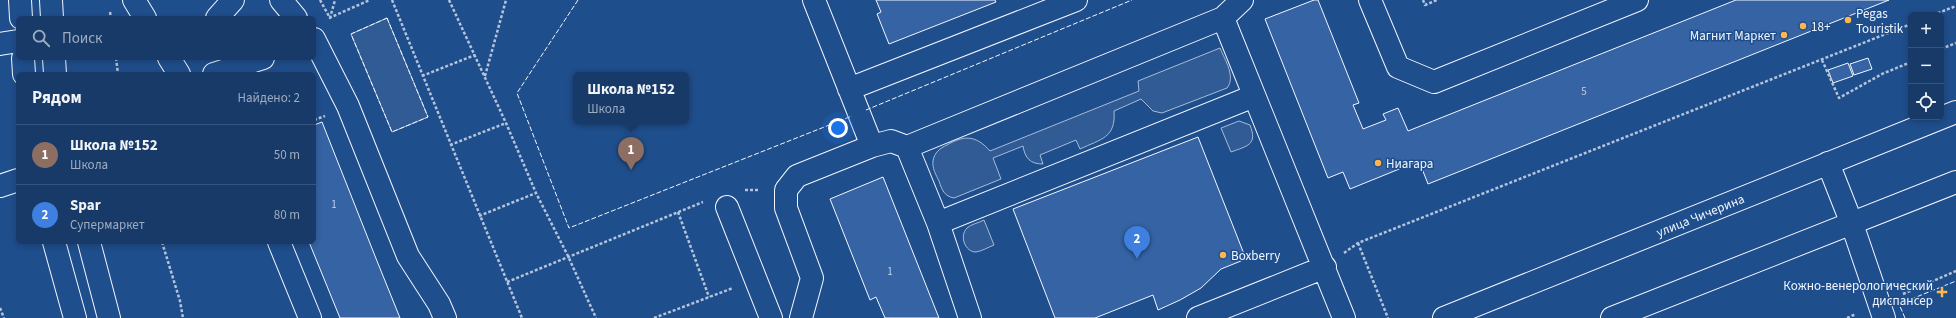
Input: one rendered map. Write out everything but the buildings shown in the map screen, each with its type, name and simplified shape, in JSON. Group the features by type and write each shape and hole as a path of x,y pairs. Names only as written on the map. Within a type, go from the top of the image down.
{"main road":[{"path":"20,0 21,16"},
{"path":"50,0 52,16"},
{"path":"134,0 144,16"},
{"path":"219,16 233,0"},
{"path":"281,0 294,16"},
{"path":"814,0 872,146"},
{"path":"850,89 1076,0"},
{"path":"801,318 812,278 786,208 786,190 797,176 872,146 891,141 907,147 1223,18 1242,0"},
{"path":"1370,0 1398,67 1434,82 1638,0"},
{"path":"1223,18 1325,267 1344,318"},
{"path":"0,44 16,42"},
{"path":"316,42 348,106 408,256 439,304 445,318"},
{"path":"23,60 24,72"},
{"path":"54,60 55,72"},
{"path":"220,72 257,60"},
{"path":"938,223 1254,96"},
{"name":"улица Чичерина","path":"1444,318 1956,112"},
{"path":"907,147 938,223 970,318"},
{"path":"1828,163 1852,224 1884,318"},
{"path":"0,186 16,181"},
{"path":"1612,318 1956,182"},
{"path":"727,207 771,318"},
{"path":"55,244 75,318"},
{"path":"90,244 109,318"},
{"path":"281,244 310,318"},
{"path":"1198,318 1325,267"}],"path":[{"path":"320,0 330,18"},
{"path":"330,18 335,0"},
{"path":"325,20 370,0"},
{"path":"392,0 522,318"},
{"path":"449,0 536,192 568,256 596,318"},
{"path":"485,77 506,0"},
{"path":"1423,0 1425,5 1437,0"},
{"path":"1941,12 1956,6"},
{"path":"1325,267 1358,243 1908,25"},
{"path":"1944,48 1956,43"},
{"path":"422,76 475,55"},
{"path":"116,60 118,72"},
{"path":"1822,60 1839,98 1882,74 1908,63"},
{"path":"450,145 506,123"},
{"path":"741,190 786,190"},
{"path":"480,216 536,192"},
{"path":"507,282 706,201"},
{"path":"678,212 709,297"},
{"path":"1358,243 1388,318"},
{"path":"163,244 180,301 183,318"},
{"path":"654,318 756,279"},
{"path":"0,308 4,318"}],"shaded area":[{"path":"387,18 428,117 392,132 351,34"},
{"path":"1220,48 1229,68 1230,79 1227,88 1162,113 1153,111 1141,99 1114,111 1114,120 1110,132 1101,140 1080,149 1076,140 1040,155 1043,164 1038,164 1029,160 1025,154 1023,146 993,158 1001,179 954,198 948,196 942,190 933,164 936,153 944,146 959,139 970,138 980,142 990,151 1139,91 1138,81"},
{"path":"1239,121 1250,125 1253,137 1252,141 1250,144 1231,152 1221,128"},
{"path":"984,220 994,245 976,252 972,251 966,247 963,235 967,228"}],"fence":[{"path":"578,0 517,93 569,228 852,116"},
{"path":"866,110 1132,0"},
{"path":"387,18 428,117 392,132 351,34 387,18"},
{"path":"1905,318 1899,304 1956,281"}],"place":[{"name":"Pegas Touristik","path":"1848,20"},
{"name":"18+","path":"1803,26"},
{"name":"Магнит Маркет","path":"1784,35"},
{"name":"Ниагара","path":"1378,163"},
{"name":"Школа №152","path":"631,170"},
{"name":"Boxberry","path":"1223,255"},
{"name":"Spar","path":"1137,259"},
{"name":"Кожно-венерологический диспансер","path":"1942,292"}]}
